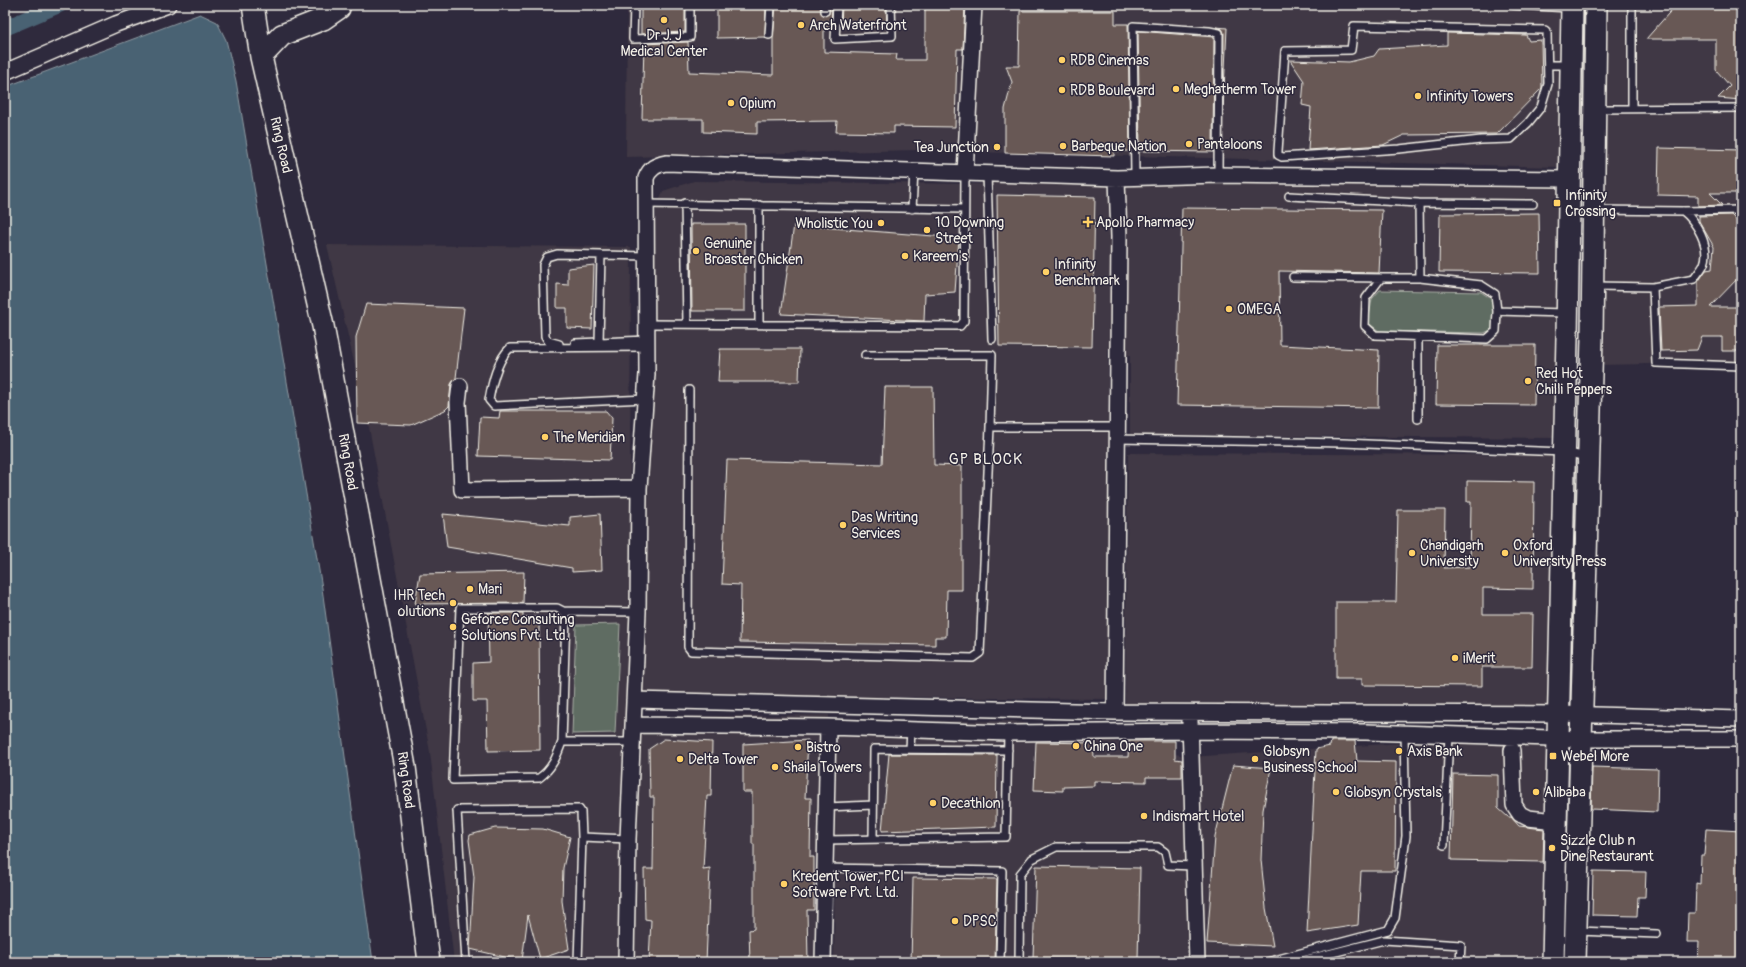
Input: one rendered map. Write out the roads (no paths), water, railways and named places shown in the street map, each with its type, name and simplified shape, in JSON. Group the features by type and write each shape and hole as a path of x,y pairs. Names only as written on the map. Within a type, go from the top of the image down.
{"main road":[{"name":"Ring Road","path":"253,5 261,57 323,326 404,760 429,962"},
{"path":"1576,962 1583,739 1593,286 1596,5"},
{"path":"261,57 282,35 323,19 340,6"},
{"path":"1553,962 1568,313 1572,7"},
{"path":"1569,186 1593,202"}],"street":[{"path":"5,72 116,24 168,5"},
{"path":"965,173 974,5"},
{"path":"626,962 628,839 638,612 639,488 646,399 646,178 648,171 657,165 666,163 965,173 986,172 1117,178 1135,176 1218,176 1569,186"},
{"path":"1114,712 1120,237 1117,178"},
{"path":"460,386 458,402 462,490 639,488"},
{"path":"634,700 1190,714 1559,714 1583,716 1741,719"},
{"path":"1190,714 1197,962"},
{"path":"632,725 828,727 1008,733 1190,731 1404,733 1583,739 1741,739"},
{"path":"824,962 828,727"},
{"path":"1512,750 1514,805 1520,814 1528,818 1556,821"}],"lane":[{"path":"634,5 633,40 690,37 690,5"},
{"path":"769,35 771,5"},
{"path":"837,5 835,39 892,36 891,5"},
{"path":"1514,5 1572,7"},
{"path":"1632,5 1632,108"},
{"path":"1135,176 1133,26 1219,33 1218,176"},
{"path":"1354,26 1540,29 1547,32 1548,65 1548,84 1541,107 1528,123 1511,139 1481,140 1399,149 1282,158 1278,155 1280,101 1285,51 1351,50 1354,26"},
{"path":"1548,65 1572,65"},
{"path":"1595,109 1741,108"},
{"path":"912,209 914,171"},
{"path":"986,172 992,339"},
{"path":"647,324 960,326 964,321 965,173"},
{"path":"1289,196 1419,203 1533,204"},
{"path":"1593,202 1683,212 1741,210"},
{"path":"646,204 685,203 964,209"},
{"path":"685,203 687,324"},
{"path":"1419,203 1420,278"},
{"path":"759,205 759,324"},
{"path":"1593,286 1653,287 1694,279 1704,264 1706,256 1698,229 1690,217 1683,212"},
{"path":"647,256 557,254 547,256 543,265 545,336 548,341 554,344 599,342 647,343"},
{"path":"599,342 601,255"},
{"path":"1293,277 1420,278 1482,285 1495,294 1497,311 1496,331 1487,339 1375,335 1365,326 1366,298 1381,278 1386,278"},
{"path":"1653,287 1656,363 1741,366"},
{"path":"1497,311 1568,313"},
{"path":"1418,337 1418,419"},
{"path":"646,399 494,406 489,400 492,383 503,356 510,348 647,343"},
{"path":"689,390 688,647 691,651 973,658 980,654 992,355 865,356"},
{"path":"990,427 1564,452 1589,457"},
{"path":"563,611 566,616 562,742 556,758 547,773 539,778 454,780 460,608 556,608 563,611 638,612"},
{"path":"910,749 911,730"},
{"path":"825,840 1006,837 1008,733"},
{"path":"1267,962 1388,930 1395,918 1406,836 1404,733"},
{"path":"1444,845 1449,734"},
{"path":"562,742 632,742"},
{"path":"873,839 874,749 1008,750"},
{"path":"826,807 873,805"},
{"path":"466,962 457,810 579,809 582,812 582,837 578,962"},
{"path":"582,837 628,839"},
{"path":"1019,962 1020,874 1032,859 1056,847 1158,847 1165,852 1168,865 1194,866"},
{"path":"825,868 1002,871 1000,962"},
{"path":"1577,931 1657,934"},
{"path":"1296,962 1384,940 1461,945 1460,962"}],"water":[{"path":"200,14 217,22 226,40 236,81 322,588 373,962 5,962 5,87"}],"waterway":[{"path":"5,28 59,5"}],"place":[{"name":"Dr J. J Medical Center","path":"664,20"},
{"name":"Arch Waterfront","path":"801,25"},
{"name":"RDB Cinemas","path":"1062,60"},
{"name":"Meghatherm Tower","path":"1176,89"},
{"name":"RDB Boulevard","path":"1062,90"},
{"name":"Infinity Towers","path":"1418,96"},
{"name":"Opium","path":"731,103"},
{"name":"Pantaloons","path":"1189,144"},
{"name":"Barbeque Nation","path":"1063,146"},
{"name":"Tea Junction","path":"997,147"},
{"name":"Infinity Crossing","path":"1557,203"},
{"name":"Apollo Pharmacy","path":"1088,222"},
{"name":"Wholistic You","path":"881,223"},
{"name":"10 Downing Street","path":"927,230"},
{"name":"Genuine Broaster Chicken","path":"696,251"},
{"name":"Kareem's","path":"905,256"},
{"name":"Infinity Benchmark","path":"1046,272"},
{"name":"OMEGA","path":"1229,309"},
{"name":"Red Hot Chilli Peppers","path":"1528,381"},
{"name":"The Meridian","path":"545,437"},
{"name":"Das Writing Services","path":"843,525"},
{"name":"Chandigarh University","path":"1412,553"},
{"name":"Oxford University Press","path":"1505,553"},
{"name":"Mari","path":"470,589"},
{"name":"IHR Tech olutions","path":"453,603"},
{"name":"Geforce Consulting Solutions Pvt. Ltd.","path":"453,627"},
{"name":"iMerit","path":"1455,658"},
{"name":"China One","path":"1076,746"},
{"name":"Bistro","path":"798,747"},
{"name":"Axis Bank","path":"1399,751"},
{"name":"Webel More","path":"1553,756"},
{"name":"Delta Tower","path":"680,759"},
{"name":"Globsyn Business School","path":"1255,759"},
{"name":"Shaila Towers","path":"775,767"},
{"name":"Globsyn Crystals","path":"1336,792"},
{"name":"Alibaba","path":"1536,792"},
{"name":"Decathlon","path":"933,803"},
{"name":"Indismart Hotel","path":"1144,816"},
{"name":"Sizzle Club n Dine Restaurant","path":"1552,848"},
{"name":"Kredent Tower, PCI Software Pvt. Ltd.","path":"784,884"},
{"name":"DPSC","path":"955,921"}],"district":[{"name":"GP BLOCK","path":"986,459"}]}
